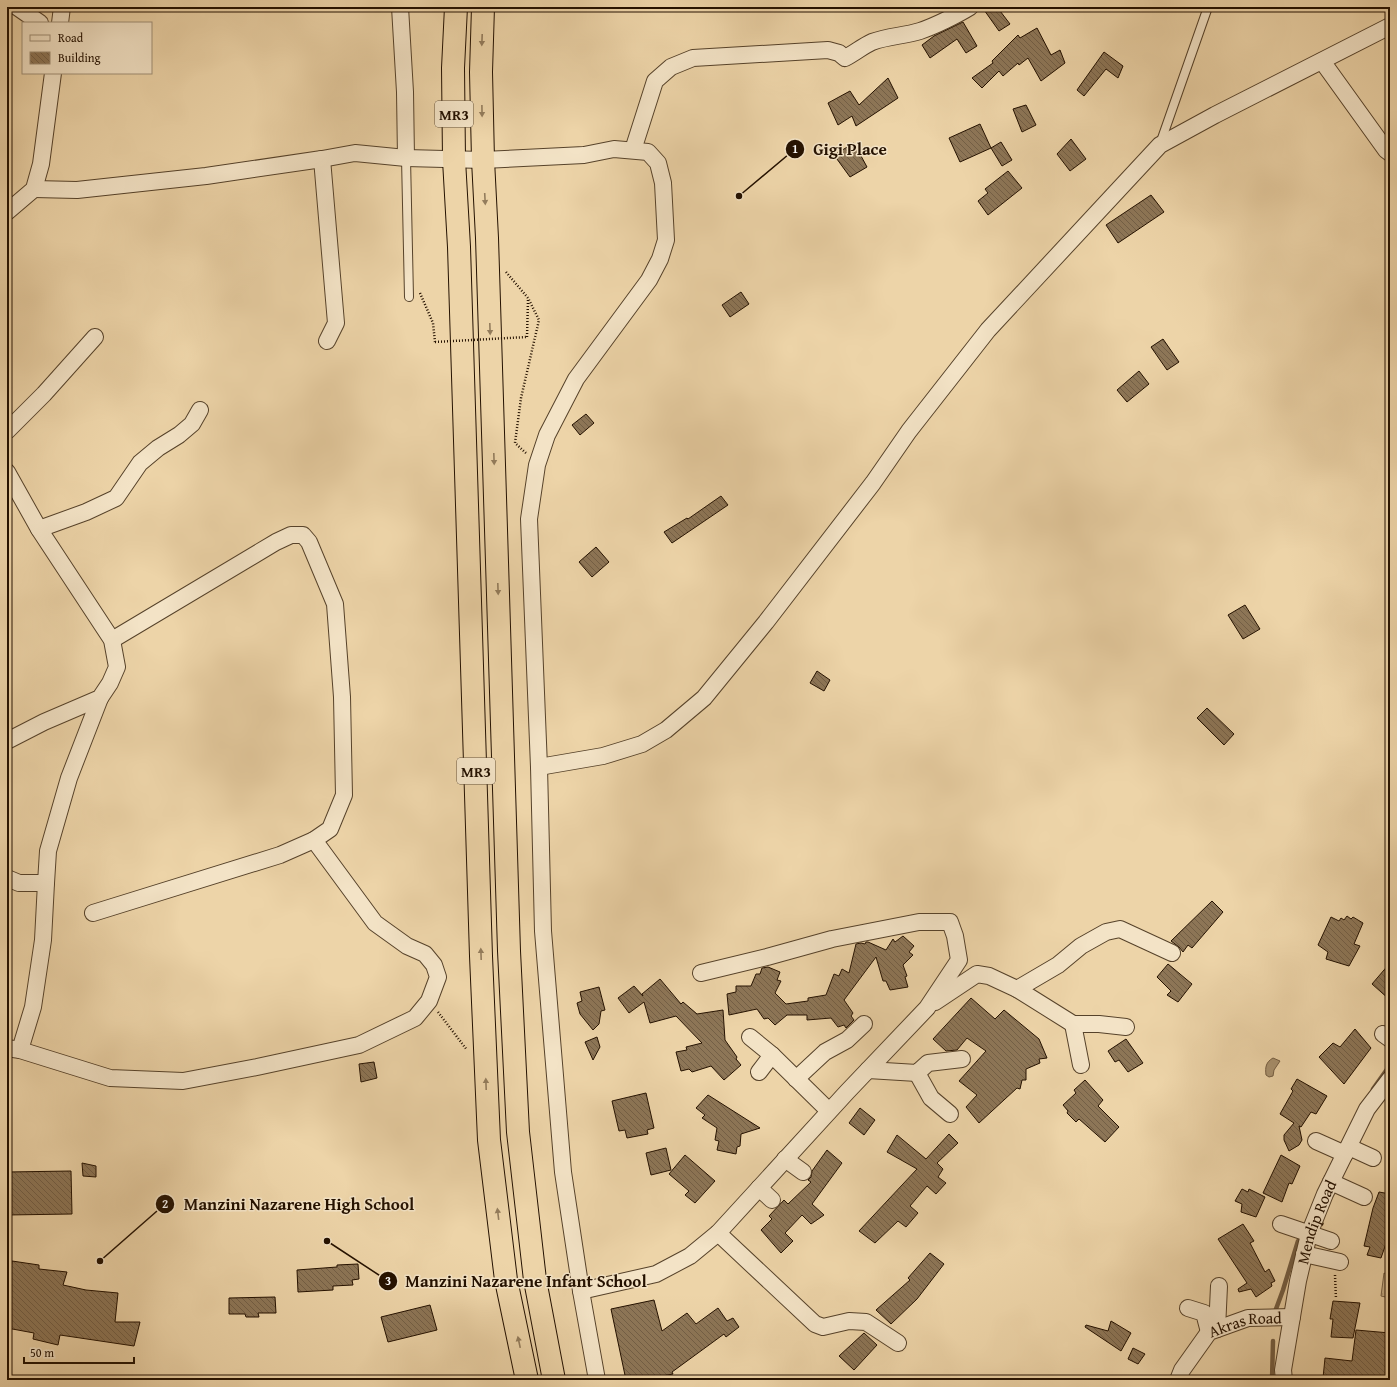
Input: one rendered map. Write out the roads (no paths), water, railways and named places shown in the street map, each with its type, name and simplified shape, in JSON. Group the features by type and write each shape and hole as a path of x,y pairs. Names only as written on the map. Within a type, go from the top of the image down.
{"highway":[{"name":"MR3","path":"456,7 454,68 454,160 459,247 489,1140 506,1280 527,1380"},
{"name":"MR3","path":"483,7 481,72 483,160 487,238 509,952 518,1132 535,1280 554,1380"}],"street":[{"path":"17,7 39,22"},
{"path":"60,22 62,7"},
{"path":"400,7 405,92 406,158"},
{"path":"633,150 655,81 671,67 693,58 828,50 839,53 846,58 870,43 887,37 920,31 970,7"},
{"path":"539,767 602,756 642,744 666,730 704,698 766,622 874,483 909,431 988,330 1160,145 1215,115 1390,26"},
{"path":"1322,60 1390,153"},
{"path":"7,212 34,189 41,164 53,74"},
{"path":"34,189 77,190 206,176 355,153 406,158 483,160 584,155 614,149 648,152 658,163 664,183 666,240 660,259 649,280 576,379 547,435 537,464 529,519 539,767 543,931 563,1172 581,1292 598,1380"},
{"path":"322,159 336,323 327,341"},
{"path":"7,431 44,394 95,337"},
{"path":"39,529 86,512 116,498 140,463 158,448 179,435 192,424 200,410"},
{"path":"7,472 39,529 112,640 117,667 100,698 69,778 48,851 43,940 33,1008 14,1049 110,1078 183,1081 359,1045 415,1018 429,1001 438,977 434,965 425,954 407,946 375,923 314,840"},
{"path":"93,913 280,856 314,840 330,830 344,795 342,697 334,604 310,542 303,535 291,535 276,542 112,640"},
{"path":"7,741 44,722 100,698"},
{"path":"7,878 19,883 46,883"},
{"path":"581,1292 656,1274 690,1256 718,1233 829,1111 927,1008 959,960 955,936 950,922 919,922 832,939 768,957 701,972"},
{"path":"1017,989 1058,965 1081,946 1106,932 1120,929 1172,953"},
{"path":"927,1008 976,974 989,976 1017,989 1073,1024 1099,1024 1126,1027"},
{"path":"796,1079 825,1052 847,1040 864,1024"},
{"path":"1073,1024 1081,1065"},
{"path":"750,1037 772,1055 829,1111"},
{"path":"759,1072 772,1055"},
{"path":"868,1070 917,1073 928,1063 962,1059"},
{"path":"917,1073 931,1098 950,1114"},
{"name":"Mendip Road","path":"1284,1380 1283,1370 1298,1281 1309,1234 1331,1182 1367,1110 1390,1079"},
{"path":"1316,1141 1373,1158"},
{"path":"785,1159 803,1172"},
{"path":"1331,1182 1364,1197"},
{"path":"759,1188 772,1200"},
{"path":"1281,1224 1331,1241"},
{"path":"718,1233 815,1324 823,1327 849,1321 866,1322 898,1343"},
{"path":"1304,1254 1337,1261"},
{"path":"1213,1330 1219,1286"},
{"path":"1188,1308 1204,1313 1213,1330"},
{"name":"Akras Road","path":"1178,1380 1182,1370 1213,1330 1248,1318 1292,1317"}],"lane":[{"path":"1160,145 1208,7"},
{"path":"406,158 409,297"}],"waterway":[{"path":"1373,1089 1390,1065"},
{"path":"1276,1309 1298,1241"},
{"path":"1272,1380 1273,1341"}],"place":[{"name":"Gigi Place","path":"739,196"},
{"name":"Manzini Nazarene Infant School","path":"327,1241"},
{"name":"Manzini Nazarene High School","path":"100,1261"}]}
